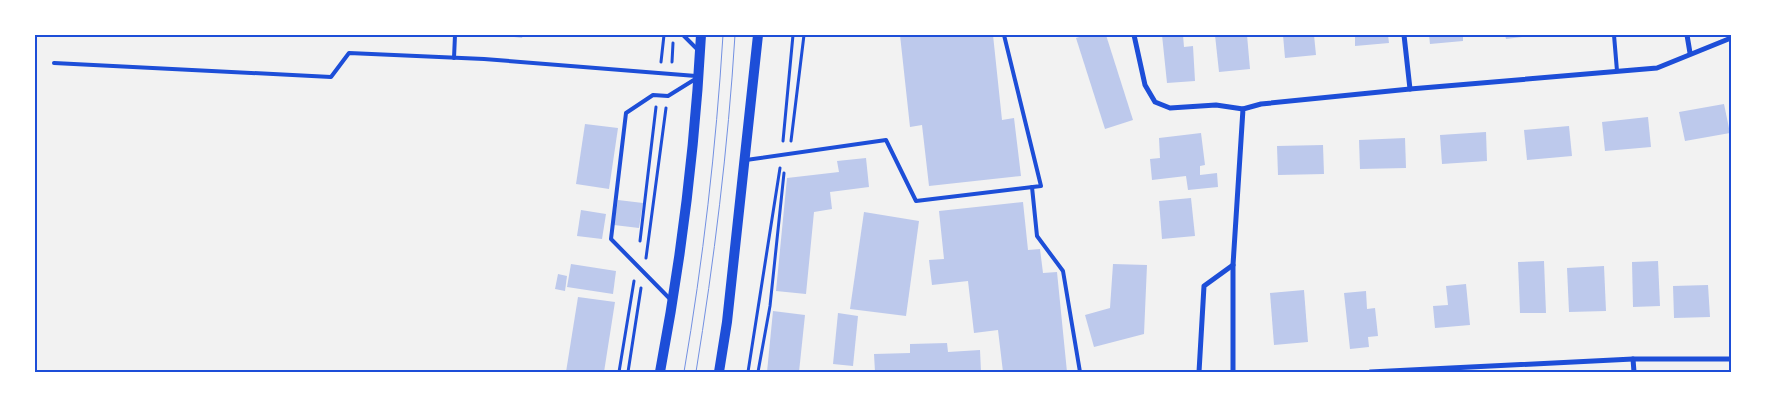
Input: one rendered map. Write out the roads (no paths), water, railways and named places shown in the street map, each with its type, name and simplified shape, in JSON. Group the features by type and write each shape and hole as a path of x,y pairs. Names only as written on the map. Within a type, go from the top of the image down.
{"main road":[{"path":"660,372 673,303 687,194 699,76 701,35"},
{"path":"719,372 727,322 746,160 758,35"}],"street":[{"path":"1134,35 1145,85 1155,102 1170,108 1216,105 1243,109 1262,104 1410,89 1657,68 1690,53 1731,38"},
{"path":"1404,35 1410,89"},
{"path":"1687,35 1690,53"},
{"path":"1233,372 1233,266 1243,109"},
{"path":"1199,372 1204,286 1233,266"},
{"path":"1370,372 1633,359 1731,359"},
{"path":"1633,359 1634,372"}],"lane":[{"path":"454,58 455,35"},
{"path":"683,35 700,52"},
{"path":"746,160 886,140 916,201 1042,186 1004,35"},
{"path":"1614,35 1618,71"},
{"path":"54,63 331,78 349,52 484,58 699,76"},
{"path":"673,303 611,239 626,113 653,96 668,96 699,76"},
{"path":"1032,187 1037,236 1063,271 1080,372"}],"tram line":[{"path":"684,372 708,204 717,120 723,35"},
{"path":"696,372 720,204 735,35"}]}
